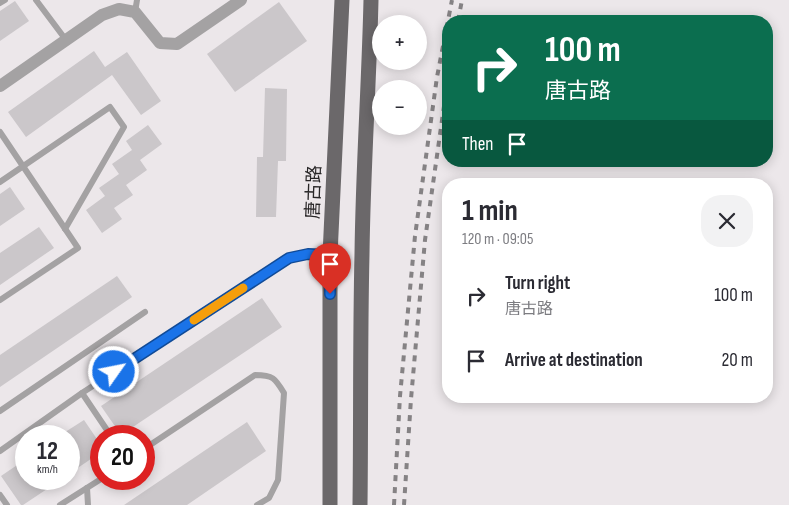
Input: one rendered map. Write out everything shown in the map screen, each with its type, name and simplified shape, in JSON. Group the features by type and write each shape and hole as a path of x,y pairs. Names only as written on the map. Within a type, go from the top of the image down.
{"main road":[{"name":"唐古路","path":"330,505 330,255 342,0"},
{"path":"360,505 364,159 369,81 371,0"}],"street":[{"path":"0,86 102,15 136,6 160,43 177,44 241,0"}],"lane":[{"path":"0,3 4,0"},
{"path":"36,0 66,40"},
{"path":"0,182 110,107 124,127 65,229"},
{"path":"0,132 78,248 0,300"},
{"path":"0,451 82,393 289,258 308,254 330,255"},
{"path":"0,411 145,312"},
{"path":"155,442 254,375 268,375 277,382 284,393 278,480 269,498 257,505"},
{"path":"82,393 104,425"},
{"path":"60,505 90,486"},
{"path":"87,488 88,505"},
{"path":"0,495 7,505"}],"building":[{"path":"15,1 29,21 0,41 0,11"},
{"path":"279,2 307,41 235,92 207,54"},
{"path":"94,51 105,67 127,52 161,101 141,115 112,75 26,137 8,112"},
{"path":"265,88 287,89 286,161 278,161 276,217 256,217 257,157 263,157"},
{"path":"148,125 162,144 140,160 147,170 126,185 133,195 114,208 122,219 102,233 86,210 105,196 99,188 119,174 112,164 132,150 126,141"},
{"path":"10,187 25,209 0,226 0,194"},
{"path":"39,227 54,248 0,285 0,253"},
{"path":"117,276 132,297 0,387 0,355"},
{"path":"262,298 282,327 136,425 114,425 101,406"},
{"path":"84,420 90,429 90,460 80,466 80,425 76,425"},
{"path":"247,422 266,451 187,505 124,505 146,490 155,490 155,484"},
{"path":"15,466 15,490 46,490 21,505 1,476"}],"railway":[{"path":"449,15 452,0"},
{"path":"459,15 462,0"},
{"path":"394,505 400,396 415,236 442,51"},
{"path":"404,505 425,240 442,120"}],"slow traffic":[{"path":"194,320 243,288"}],"route":[{"path":"114,372 289,258 308,254 330,255 330,294"}]}
